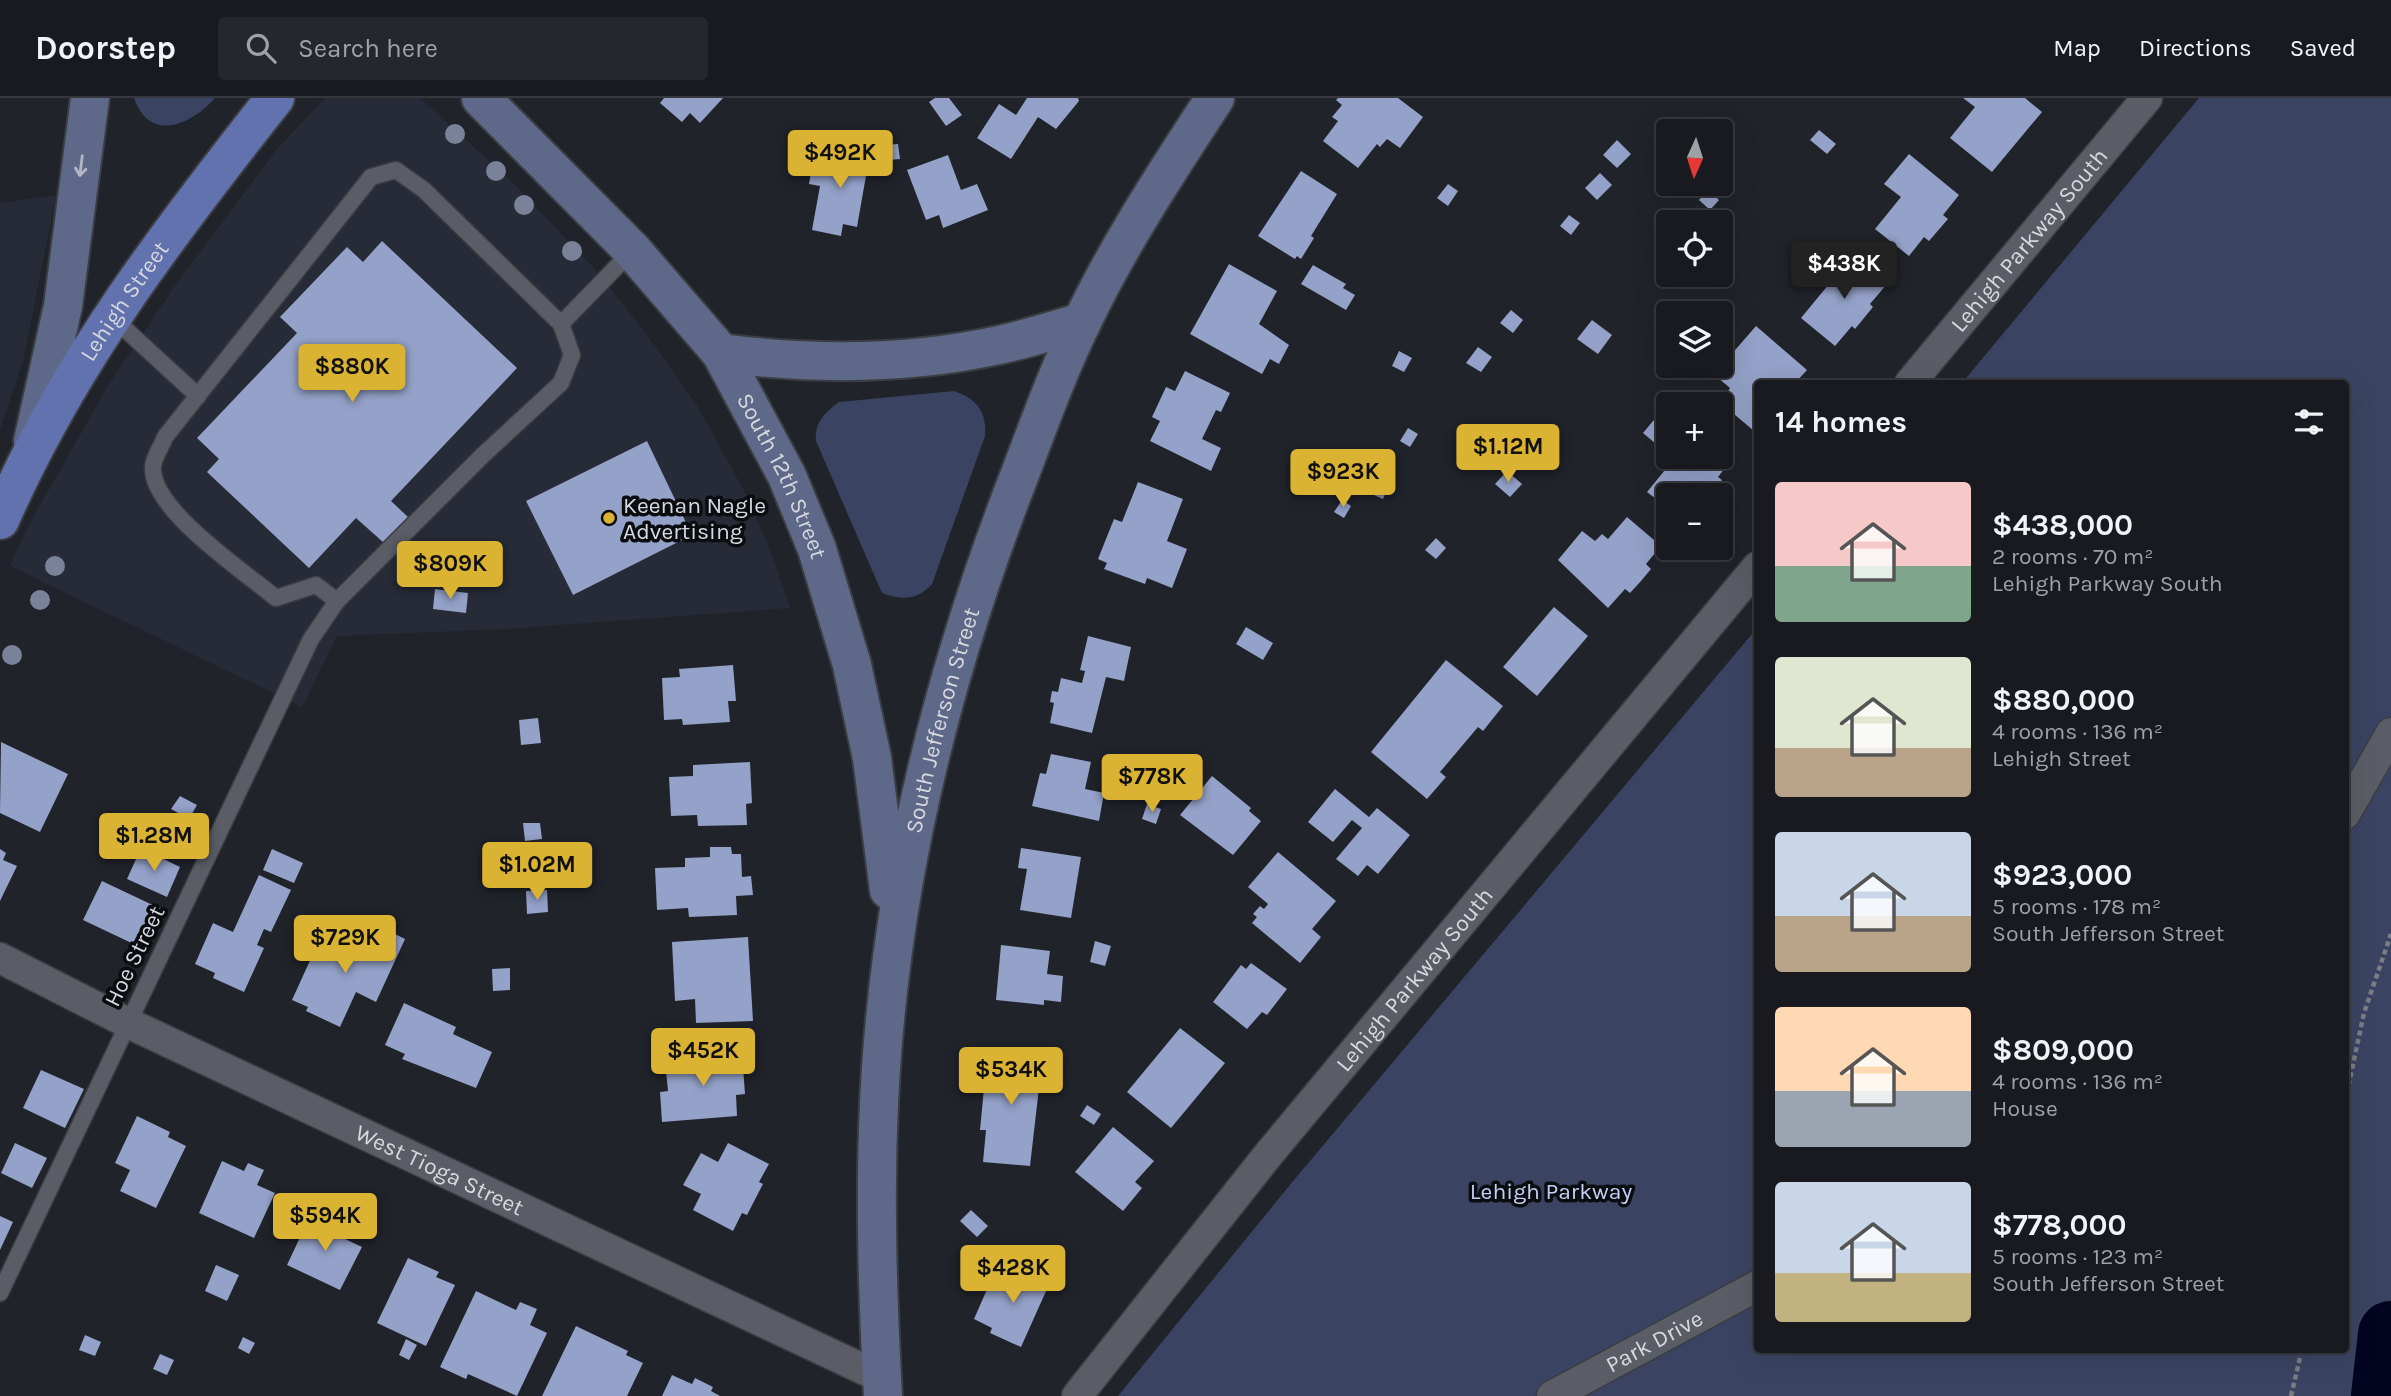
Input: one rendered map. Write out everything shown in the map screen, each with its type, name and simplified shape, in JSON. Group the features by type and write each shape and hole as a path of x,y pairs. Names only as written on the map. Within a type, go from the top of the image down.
{"main road":[{"name":"Lehigh Street","path":"0,520 31,449 111,316 185,211 275,98"}],"street":[{"path":"31,449 63,306 90,98"},
{"name":"South 12th Street","path":"481,98 633,251 721,354 787,476 817,549 852,665 872,758 886,852 894,947"},
{"name":"South Jefferson Street","path":"882,1387 876,1251 878,1125 894,947 911,836 936,727 967,619 1000,524 1082,322 1163,177 1215,98"},
{"name":"Lehigh Parkway South","path":"1912,380 2147,98"},
{"path":"721,354 791,362 896,360 998,345 1082,322"},
{"name":"Lehigh Parkway South","path":"1077,1396 1268,1155 1754,571"},
{"path":"2349,807 2391,733"},
{"name":"West Tioga Street","path":"0,958 128,1023 882,1387"},
{"name":"Park Drive","path":"1552,1396 1754,1288"}],"lane":[{"path":"337,601 316,585 276,598 182,522 161,495 153,468 165,437 371,177 396,170 424,190 561,324 633,251"},
{"path":"111,316 198,396"},
{"name":"Hoe Street","path":"0,1293 311,639 337,601 483,455 561,383 572,355 561,324"}],"path":[{"path":"2349,1083 2364,1013 2391,934"},
{"path":"2291,1396 2301,1353"}],"shaded area":[{"path":"325,98 420,98 509,179 593,267 648,336 698,407 743,489 768,544 790,608 505,629 337,636 302,707 10,566 27,528 109,384 172,290 277,149"},
{"path":"56,195 23,361 0,430 0,203"}],"green space":[{"path":"134,98 215,98 183,122 161,125 150,121 141,112"},
{"name":"Lehigh Parkway","path":"2199,98 2391,98 2391,1396 1118,1396 1289,1186 1754,632 1754,1353 2349,1353 2349,380 1964,380"},
{"path":"954,391 969,398 979,408 984,420 985,436 932,584 915,596 896,597 882,593 816,441 819,423 839,402"}],"building":[{"path":"664,98 723,98 700,123 690,113 682,122 660,103"},
{"path":"935,98 949,98 962,115 946,126 929,102"},
{"path":"1027,98 1078,98 1079,101 1056,129 1038,117 1011,159 977,138 999,104 1016,115"},
{"path":"1398,98 1423,117 1400,148 1387,139 1380,147 1377,144 1358,168 1323,141 1338,121 1332,117 1342,105 1336,100"},
{"path":"1963,98 2025,98 2042,112 1992,172 1950,138 1975,107"},
{"path":"1819,130 1836,144 1827,154 1810,140"},
{"path":"1617,140 1631,154 1617,168 1603,155"},
{"path":"898,144 900,159 888,160 887,145"},
{"path":"833,146 870,153 857,227 843,224 841,236 812,230 820,186 809,184 812,166 829,167"},
{"path":"1909,154 1959,195 1943,215 1948,219 1929,241 1924,237 1909,256 1875,229 1901,197 1884,184"},
{"path":"948,155 961,190 977,184 988,210 943,228 939,215 926,220 907,170"},
{"path":"1301,171 1337,194 1311,236 1314,238 1301,259 1297,256 1295,259 1258,236"},
{"path":"1600,173 1612,185 1597,200 1585,188"},
{"path":"1448,184 1458,191 1448,206 1437,198"},
{"path":"1703,196 1715,196 1719,200 1710,210 1699,200"},
{"path":"1569,215 1580,223 1571,235 1560,226"},
{"path":"382,241 517,368 391,501 408,517 384,543 356,518 309,568 207,472 219,459 197,438 297,333 280,317 347,247 363,262"},
{"path":"1852,256 1887,284 1870,304 1873,307 1855,329 1852,326 1835,346 1801,318"},
{"path":"1229,264 1277,291 1259,324 1289,345 1279,364 1270,359 1262,374 1190,334"},
{"path":"1313,265 1346,284 1343,288 1355,295 1346,310 1301,284"},
{"path":"1511,310 1523,320 1513,333 1500,323"},
{"path":"1592,320 1612,335 1598,354 1577,339"},
{"path":"1756,326 1807,370 1798,380 1754,380 1754,431 1733,413 1733,392 1728,392 1730,388 1718,378 1733,378 1733,352"},
{"path":"1478,347 1492,357 1481,372 1466,363"},
{"path":"1399,351 1412,358 1404,372 1392,366"},
{"path":"1185,371 1230,393 1221,412 1216,410 1202,439 1221,448 1211,471 1150,441 1160,421 1152,417 1166,387 1175,391"},
{"path":"1656,417 1656,444 1643,433"},
{"path":"1408,428 1418,434 1410,447 1400,441"},
{"name":"Keenan Nagle Advertising","path":"647,441 692,535 573,595 526,501"},
{"path":"1666,469 1724,469 1718,477 1722,480 1719,483 1656,483 1656,499 1647,492"},
{"path":"1507,471 1522,484 1510,497 1495,484"},
{"path":"1381,480 1389,484 1383,499 1374,495"},
{"path":"1138,482 1183,499 1167,541 1187,549 1172,588 1147,578 1145,584 1104,569 1107,563 1098,559 1114,519 1122,522"},
{"path":"1342,500 1351,506 1344,518 1334,512"},
{"path":"1627,517 1656,542 1656,552 1646,564 1651,569 1641,581 1630,593 1625,589 1608,608 1558,560 1582,531 1595,541 1602,534 1608,539"},
{"path":"1436,538 1446,548 1436,559 1425,550"},
{"path":"435,589 468,593 466,613 433,609"},
{"path":"1554,607 1588,636 1537,696 1503,667"},
{"path":"1246,627 1273,643 1263,660 1236,644"},
{"path":"1088,636 1131,647 1124,681 1106,677 1092,733 1050,723 1054,703 1050,702 1052,691 1058,692 1061,678 1082,683 1085,671 1080,670"},
{"path":"1446,660 1503,706 1483,731 1478,727 1440,772 1446,777 1427,799 1371,752"},
{"path":"733,665 736,701 728,701 730,722 683,725 682,719 664,720 662,678 680,677 679,669"},
{"path":"538,718 541,743 521,745 519,720"},
{"path":"1,742 68,774 40,832 0,813"},
{"path":"1051,754 1091,762 1085,789 1104,793 1099,821 1032,806 1040,773 1046,774"},
{"path":"750,762 752,803 746,804 747,825 698,826 697,815 671,816 669,777 693,776 693,765"},
{"path":"1212,776 1251,808 1249,811 1261,821 1233,855 1180,815"},
{"path":"1335,789 1369,817 1377,808 1410,835 1378,874 1367,865 1358,876 1336,859 1362,828 1352,820 1333,842 1308,822"},
{"path":"180,796 197,805 189,819 171,809"},
{"path":"1147,804 1161,809 1156,824 1142,819"},
{"path":"523,823 540,823 542,839 525,841"},
{"path":"710,847 731,847 732,854 741,854 742,877 751,876 753,895 736,896 737,915 689,917 688,908 657,910 655,868 685,867 685,858 710,857"},
{"path":"141,848 180,867 167,897 127,879"},
{"path":"1021,848 1081,857 1071,918 1020,910 1027,869 1018,868"},
{"path":"0,849 6,853 3,860 17,866 0,901"},
{"path":"272,849 303,863 294,883 263,870"},
{"path":"1278,852 1336,901 1312,929 1321,937 1300,963 1252,923 1257,917 1253,914 1260,906 1264,909 1268,904 1248,887"},
{"path":"259,875 291,890 271,932 264,929 257,945 264,948 244,992 213,978 215,973 195,964 213,923 233,932"},
{"path":"102,881 161,909 142,948 83,920"},
{"path":"547,890 548,912 527,914 526,891"},
{"path":"383,928 405,939 376,1002 356,992 340,1027 306,1011 308,1007 292,1000 323,932 371,954"},
{"path":"748,937 753,1021 696,1023 695,999 675,1001 672,942"},
{"path":"1095,941 1111,946 1105,966 1090,962"},
{"path":"1001,945 1050,951 1047,974 1063,976 1061,1002 1044,1000 1044,1005 996,1000"},
{"path":"1251,963 1287,989 1267,1015 1262,1012 1247,1029 1213,1002 1241,965 1246,969"},
{"path":"510,968 510,990 493,991 492,969"},
{"path":"404,1003 456,1027 453,1034 492,1052 476,1088 402,1059 405,1054 385,1045"},
{"path":"1180,1028 1225,1063 1171,1128 1127,1092"},
{"path":"996,1048 1043,1053 1030,1166 983,1162 986,1130 980,1130 986,1067 994,1068"},
{"path":"742,1053 745,1094 736,1095 737,1116 662,1122 660,1092 668,1091 665,1060"},
{"path":"41,1070 84,1089 65,1128 23,1108"},
{"path":"1087,1105 1101,1114 1094,1125 1080,1116"},
{"path":"137,1116 170,1132 168,1137 186,1146 156,1208 120,1191 130,1170 115,1163"},
{"path":"1113,1127 1154,1161 1135,1182 1142,1188 1123,1211 1075,1172"},
{"path":"15,1143 47,1158 32,1188 1,1173"},
{"path":"728,1143 769,1164 759,1182 763,1184 747,1215 742,1213 733,1231 693,1210 701,1194 683,1185 701,1153 718,1162"},
{"path":"222,1161 244,1171 248,1163 264,1170 257,1185 275,1193 254,1238 199,1213"},
{"path":"971,1210 988,1226 977,1237 960,1221"},
{"path":"311,1214 347,1230 343,1238 362,1247 340,1290 287,1265"},
{"path":"0,1216 13,1222 0,1250"},
{"path":"408,1258 439,1272 436,1277 455,1285 426,1346 377,1323"},
{"path":"216,1265 239,1275 227,1301 205,1291"},
{"path":"1018,1265 1051,1280 1021,1347 990,1333 992,1328 974,1319 992,1278 1009,1285"},
{"path":"476,1291 516,1310 520,1302 537,1309 530,1325 547,1333 517,1396 468,1374 466,1379 440,1367"},
{"path":"576,1326 628,1351 626,1355 643,1363 627,1396 542,1396"},
{"path":"85,1335 101,1342 95,1356 79,1350"},
{"path":"243,1337 255,1343 249,1354 238,1348"},
{"path":"406,1339 417,1345 409,1360 399,1355"},
{"path":"160,1354 174,1360 167,1375 153,1369"},
{"path":"672,1375 692,1384 695,1378 713,1387 711,1391 720,1396 662,1396"}],"waterway":[{"path":"2384,1396 2391,1334"},
{"path":"2385,1386 2391,1385"}],"place":[{"name":"Keenan Nagle Advertising","path":"609,518"}]}
